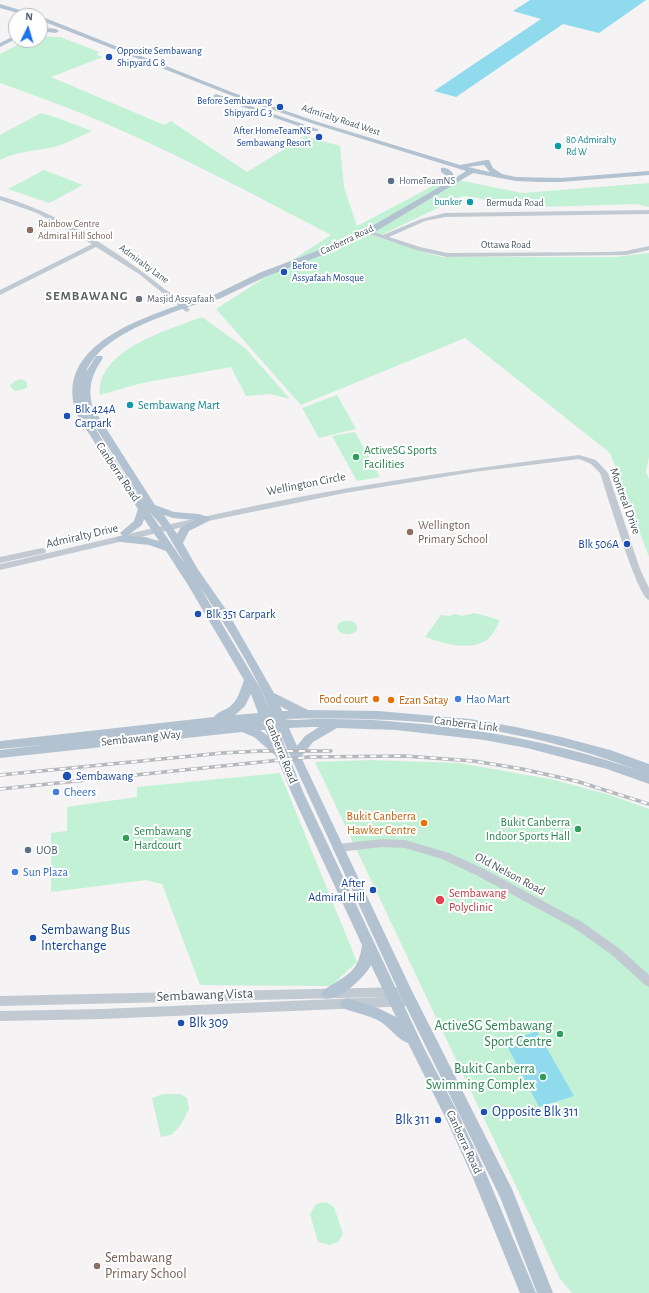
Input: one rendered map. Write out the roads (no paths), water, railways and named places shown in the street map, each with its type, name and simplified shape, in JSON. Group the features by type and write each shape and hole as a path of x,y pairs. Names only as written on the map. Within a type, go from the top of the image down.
{"main road":[{"name":"Admiralty Road West","path":"48,21 217,88 368,140 472,171 503,177 538,180 648,176"},
{"path":"48,28 140,65"},
{"path":"48,30 56,31"},
{"name":"Admiralty Road West","path":"152,70 242,106 464,176 514,185 546,187 648,176"},
{"path":"368,140 366,143 376,149"},
{"path":"451,165 471,166 486,162 487,166 503,177"},
{"path":"444,170 453,178 451,184"},
{"name":"Canberra Road","path":"472,171 367,232 335,247 262,275 216,297 202,300 114,343 91,367 85,388 85,398 88,408 147,508 155,529 172,546 222,611 270,696 282,754 301,800 394,997 507,1194 546,1290"},
{"path":"164,312 171,306 173,301 172,297 189,300 202,300"},
{"name":"Canberra Road","path":"216,297 213,301 164,312 148,319 106,342 93,353 83,367 78,380 77,396 81,413 104,451 147,508 167,526 172,546 193,584 295,756 409,997 423,1048 478,1170 528,1293"},
{"path":"123,536 138,523 147,508 173,515 202,518"},
{"path":"123,536 172,546 185,529 202,518"},
{"path":"208,722 232,712 244,701 250,680"},
{"path":"270,696 296,710 311,714"},
{"name":"Canberra Link","path":"274,720 311,714 430,719 509,729 587,748 649,769"},
{"name":"Canberra Link","path":"274,720 419,728 509,740 574,754 649,779"},
{"name":"Sembawang Way","path":"0,745 208,722 274,720"},
{"name":"Sembawang Way","path":"0,754 244,727 274,720"},
{"path":"295,756 309,739 337,723"},
{"path":"244,727 258,734 282,754"},
{"path":"328,994 346,983 364,966 369,946"},
{"path":"347,1004 386,1016 423,1048"}],"street":[{"name":"Admiralty Lane","path":"0,198 40,212 96,244 142,273 185,308"},
{"name":"Bermuda Road","path":"385,237 423,220 445,215 649,212"},
{"name":"Ottawa Road","path":"367,232 418,249 448,255 608,254 626,253 649,248"},
{"path":"0,294 96,244"},
{"name":"Wellington Circle","path":"167,526 345,491 468,471 573,457 593,459"},
{"name":"Montreal Drive","path":"593,459 605,466 609,473 635,552 649,587"},
{"name":"Montreal Drive","path":"593,459 604,473 636,569 649,597"},
{"name":"Admiralty Drive","path":"0,560 167,526"},
{"name":"Admiralty Drive","path":"0,567 123,536"},
{"name":"Old Nelson Road","path":"338,848 375,842 405,844 445,856 480,872 578,925 616,952 649,982"},
{"name":"Sembawang Vista","path":"0,1001 328,994 409,997"},
{"name":"Sembawang Vista","path":"0,1016 102,1014 347,1004 394,997"}],"water":[{"path":"530,0 646,0 599,33 563,24 456,97 434,91 541,19 513,11"},
{"name":"Bukit Canberra Swimming Complex","path":"537,1031 574,1096 539,1107 505,1042"}],"railway":[{"path":"0,775 222,753 261,751 331,751"},
{"path":"0,789 309,757 405,756 474,761 522,769 576,781 649,804"}],"place":[{"name":"Opposite Sembawang Shipyard G 8","path":"109,57"},
{"name":"Before Sembawang Shipyard G 3","path":"280,107"},
{"name":"After HomeTeamNS Sembawang Resort","path":"319,137"},
{"name":"80 Admiralty Rd W","path":"558,146"},
{"name":"HomeTeamNS","path":"391,181"},
{"name":"bunker","path":"470,202"},
{"name":"Rainbow Centre Admiral Hill School","path":"30,230"},
{"name":"Before Assyafaah Mosque","path":"284,272"},
{"name":"Masjid Assyafaah","path":"139,299"},
{"name":"Sembawang Mart","path":"130,405"},
{"name":"Blk 424A Carpark","path":"67,416"},
{"name":"ActiveSG Sports Facilities","path":"356,457"},
{"name":"Wellington Primary School","path":"410,532"},
{"name":"Blk 506A","path":"627,544"},
{"name":"Blk 351 Carpark","path":"198,614"},
{"name":"Food court","path":"376,699"},
{"name":"Hao Mart","path":"458,699"},
{"name":"Ezan Satay","path":"391,700"},
{"name":"Sembawang","path":"67,776"},
{"name":"Cheers","path":"56,792"},
{"name":"Bukit Canberra Hawker Centre","path":"424,823"},
{"name":"Bukit Canberra Indoor Sports Hall","path":"578,829"},
{"name":"Sembawang Hardcourt","path":"126,838"},
{"name":"UOB","path":"28,850"},
{"name":"Sun Plaza","path":"15,872"},
{"name":"After Admiral Hill","path":"373,890"},
{"name":"Sembawang Polyclinic","path":"440,900"},
{"name":"Sembawang Bus Interchange","path":"33,938"},
{"name":"Blk 309","path":"181,1023"},
{"name":"ActiveSG Sembawang Sport Centre","path":"560,1034"},
{"name":"Bukit Canberra Swimming Complex","path":"543,1077"},
{"name":"Opposite Blk 311","path":"484,1112"},
{"name":"Blk 311","path":"438,1120"},
{"name":"Sembawang Primary School","path":"97,1266"}],"district":[{"name":"SEMBAWANG","path":"87,296"}]}
